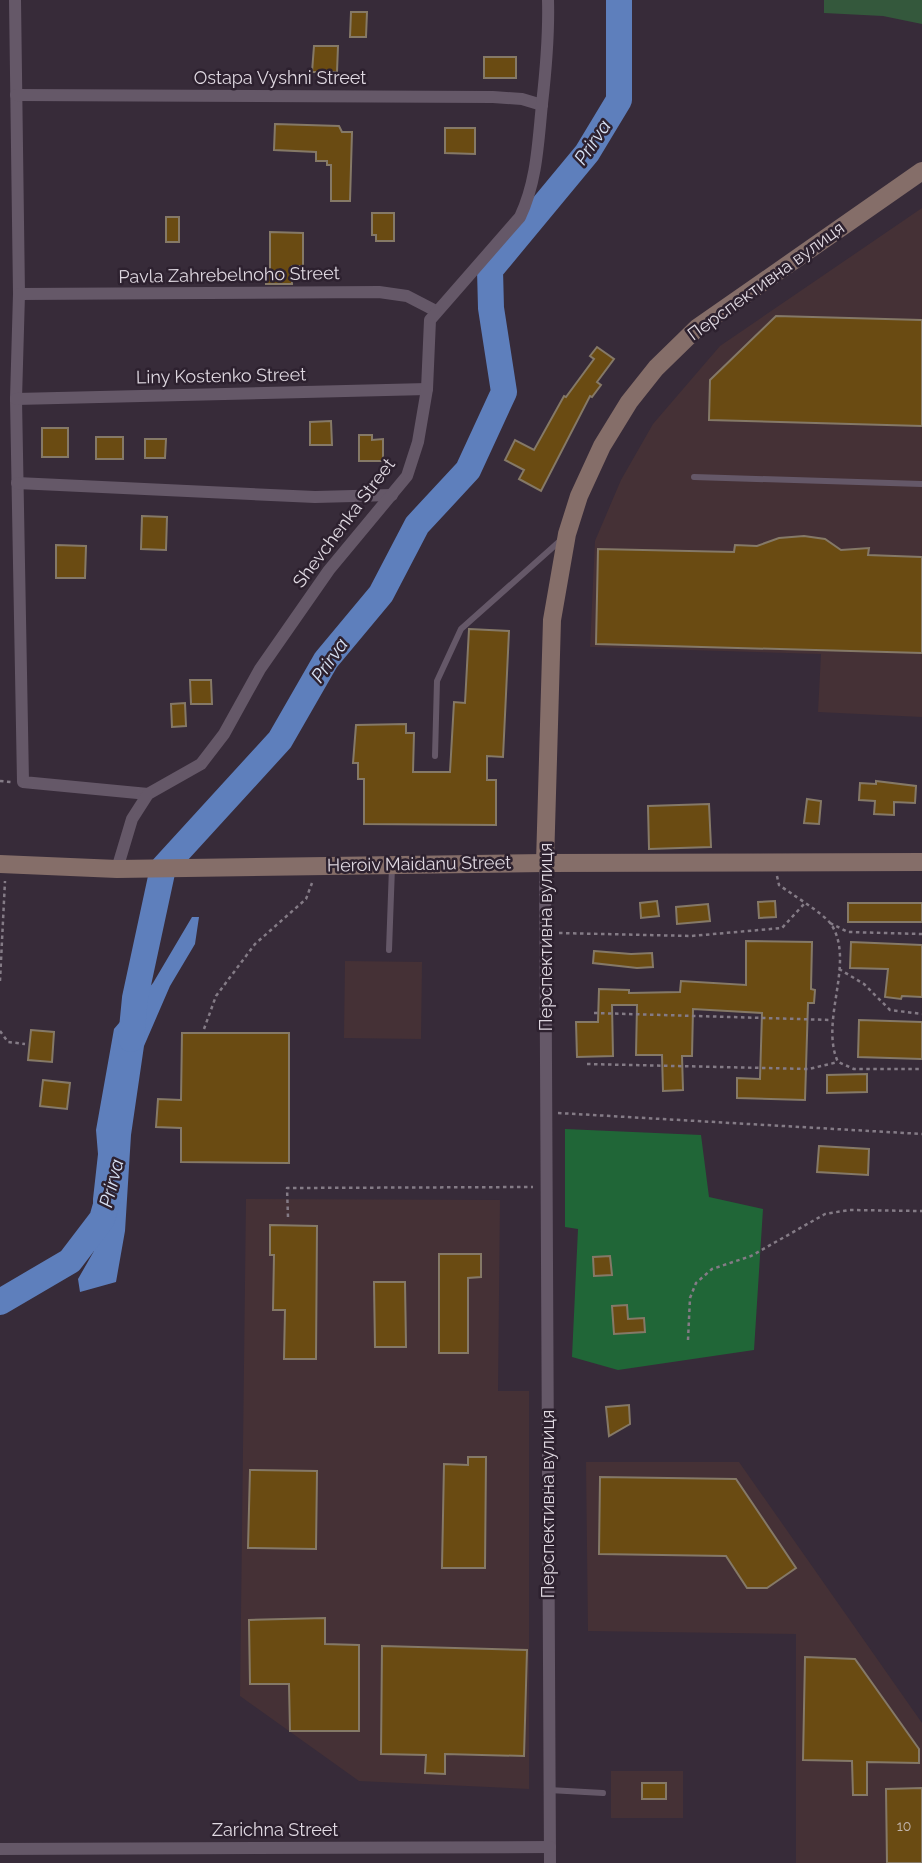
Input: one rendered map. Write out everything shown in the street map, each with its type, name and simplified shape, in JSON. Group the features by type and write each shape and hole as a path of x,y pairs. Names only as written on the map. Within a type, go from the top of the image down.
{"street":[{"path":"15,0 19,294 16,399 23,782 148,794 132,819 117,869"},
{"name":"Shevchenka Street","path":"148,794 201,764 224,734 260,669 329,570 407,475 418,442 427,389 430,320 520,217 528,200 538,157 548,58 548,0"},
{"name":"Ostapa Vyshni Street","path":"16,95 467,97 522,99 542,105"},
{"name":"Перспективна вулиця","path":"550,1863 545,863 552,620 567,534 579,496 602,446 629,402 656,368 697,328 922,171"},
{"name":"Pavla Zahrebelnoho Street","path":"19,294 379,292 407,296 436,311"},
{"name":"Liny Kostenko Street","path":"16,399 427,389"},
{"path":"17,483 315,497 392,495"},
{"name":"Heroiv Maidanu Street","path":"3,864 117,869 545,863 922,862"},
{"name":"Zarichna Street","path":"0,1849 551,1847"}],"lane":[{"path":"694,477 922,484"},
{"path":"435,755 437,681 461,629 567,534"},
{"path":"389,950 392,865"},
{"path":"549,1790 603,1793"}],"path":[{"path":"775,863 779,885 830,923 848,932 922,934"},
{"path":"0,981 3,864"},
{"path":"204,1029 216,996 255,944 306,899 318,866"},
{"path":"546,933 691,936 782,928 804,904"},
{"path":"830,923 838,945 839,969 832,1020 832,1049 838,1062"},
{"path":"839,969 864,984 890,1010 922,1014"},
{"path":"594,1013 832,1020"},
{"path":"0,1031 8,1042 25,1044"},
{"path":"587,1064 810,1069 838,1062 854,1069 922,1069"},
{"path":"546,1112 922,1134"},
{"path":"288,1217 287,1188 547,1187"},
{"path":"688,1340 690,1297 696,1283 712,1269 751,1256 825,1214 849,1210 922,1211"}],"shaded area":[{"path":"922,208 922,717 818,712 821,654 590,647 595,541 621,480 653,424 720,346"},
{"path":"345,961 422,962 421,1039 344,1038"},
{"path":"246,1199 500,1200 498,1391 529,1391 529,1789 359,1781 240,1696"},
{"path":"586,1462 739,1462 922,1723 922,1863 796,1863 796,1634 588,1631"},
{"path":"611,1771 683,1771 683,1818 611,1818"}],"green space":[{"path":"824,0 922,0 922,24 883,16 824,13"},
{"path":"565,1129 701,1135 709,1197 763,1209 754,1350 618,1370 572,1357 578,1229 565,1227"}],"water":[{"path":"192,917 199,917 195,944 170,986 144,1046 131,1135 125,1231 116,1282 80,1292 78,1279 94,1251 93,1199 98,1154 96,1130 114,1029 153,983"}],"building":[{"path":"351,12 367,12 366,37 350,37"},
{"path":"314,46 338,46 337,72 312,72"},
{"path":"484,57 516,57 516,78 484,78"},
{"path":"275,124 339,126 342,132 352,132 350,201 331,201 331,165 327,165 327,161 316,161 316,152 274,150"},
{"path":"445,128 475,128 475,154 445,153"},
{"path":"372,213 394,213 394,241 376,241 376,235 372,235"},
{"path":"166,217 179,217 179,242 166,242"},
{"path":"270,232 303,233 303,266 292,266 292,284 266,284 266,274 270,274"},
{"path":"776,316 922,320 922,426 709,420 710,380"},
{"path":"597,347 614,359 597,382 601,385 592,397 590,396 541,491 519,479 524,470 505,460 515,440 534,450 564,396 566,397 594,359 590,356"},
{"path":"331,421 332,445 310,445 310,422"},
{"path":"42,428 68,428 68,457 42,457"},
{"path":"359,435 372,435 372,440 383,439 383,461 359,461"},
{"path":"96,437 123,437 123,459 96,459"},
{"path":"145,439 166,439 165,458 145,458"},
{"path":"142,516 167,517 166,550 141,549"},
{"path":"804,536 825,539 841,550 869,548 868,555 922,557 922,653 596,644 598,549 734,552 735,545 757,546 779,538"},
{"path":"56,545 86,546 85,578 56,578"},
{"path":"469,629 509,631 503,757 487,756 487,780 496,780 496,825 364,824 364,779 358,779 358,763 353,763 356,725 406,724 406,733 414,733 413,772 450,772 454,702 465,703"},
{"path":"190,680 211,680 212,704 191,704"},
{"path":"185,703 186,726 172,727 171,704"},
{"path":"876,781 916,786 915,803 894,802 894,815 874,814 875,801 859,800 860,783 876,784"},
{"path":"807,799 821,801 819,824 804,823"},
{"path":"709,804 711,847 649,849 648,806"},
{"path":"657,901 659,916 641,918 640,903"},
{"path":"775,901 776,917 759,918 758,902"},
{"path":"848,903 922,903 922,922 848,922"},
{"path":"708,904 710,921 677,924 676,907"},
{"path":"746,941 812,942 811,989 815,990 814,1003 808,1003 805,1100 737,1098 737,1078 760,1079 762,1013 693,1009 692,1056 682,1056 683,1090 663,1091 662,1055 636,1055 637,1005 612,1005 613,1056 577,1057 576,1022 598,1022 599,989 629,990 629,993 680,992 681,981 746,985"},
{"path":"851,942 922,945 922,997 885,997 888,969 850,968"},
{"path":"594,951 652,953 653,967 593,963"},
{"path":"859,1020 922,1022 922,1059 858,1057"},
{"path":"31,1030 54,1032 52,1062 28,1060"},
{"path":"182,1033 289,1033 289,1163 181,1162 181,1128 156,1127 158,1099 181,1100"},
{"path":"867,1074 867,1092 827,1093 827,1075"},
{"path":"43,1080 70,1083 67,1109 40,1106"},
{"path":"819,1146 869,1149 868,1175 817,1172"},
{"path":"270,1225 317,1226 316,1359 284,1359 285,1310 273,1310 274,1255 270,1255"},
{"path":"439,1254 481,1254 481,1277 468,1278 468,1353 439,1353"},
{"path":"610,1256 612,1275 594,1276 593,1257"},
{"path":"374,1282 405,1282 406,1347 375,1347"},
{"path":"627,1305 628,1319 644,1318 645,1332 614,1334 612,1306"},
{"path":"629,1405 630,1424 609,1436 606,1407"},
{"path":"468,1457 486,1457 485,1568 442,1568 444,1464 468,1465"},
{"path":"250,1470 317,1471 316,1549 248,1548"},
{"path":"600,1477 736,1479 796,1568 767,1588 747,1588 726,1556 599,1554"},
{"path":"325,1618 325,1644 359,1645 359,1731 290,1731 289,1684 250,1684 249,1620"},
{"path":"382,1646 527,1650 524,1756 445,1754 445,1774 425,1773 426,1755 381,1754"},
{"path":"805,1657 855,1659 919,1749 919,1763 867,1762 867,1795 853,1795 852,1761 803,1760"},
{"path":"642,1783 666,1783 666,1799 642,1799"},
{"path":"922,1788 922,1863 887,1863 886,1789"}],"waterway":[{"name":"Prirva","path":"131,1039 135,998 163,868 280,740 326,660 381,594 417,525 468,470 504,392 491,308 490,270 587,153 619,100 619,0"},
{"name":"Prirva","path":"0,1302 70,1261 102,1219 108,1198"}]}
